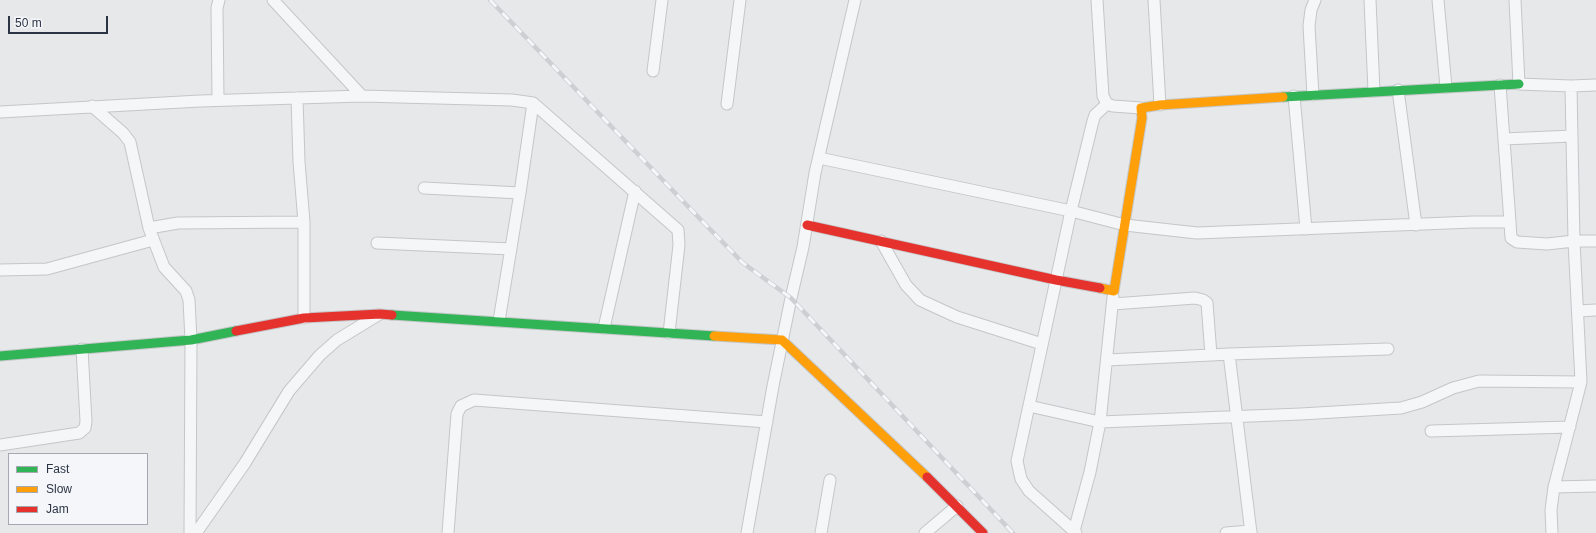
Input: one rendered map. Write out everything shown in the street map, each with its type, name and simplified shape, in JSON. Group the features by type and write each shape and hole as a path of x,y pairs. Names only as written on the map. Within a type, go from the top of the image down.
{"street":[{"path":"218,100 217,8 219,0"},
{"path":"273,0 362,96"},
{"path":"653,71 662,0"},
{"path":"727,104 740,0"},
{"path":"747,533 782,340 819,158 855,0"},
{"path":"1097,0 1102,96 1107,104 1113,106 1141,108 1160,105 1446,87 1519,84 1571,86 1596,85"},
{"path":"1154,0 1160,105"},
{"path":"1313,95 1309,26 1311,10 1315,0"},
{"path":"1370,0 1374,91"},
{"path":"1438,0 1446,87"},
{"path":"1514,0 1519,84"},
{"path":"1500,85 1511,238 1517,242 1547,244 1574,241 1596,241"},
{"path":"1552,533 1551,510 1554,487 1581,382 1574,241 1571,86"},
{"path":"1398,90 1416,225"},
{"path":"0,112 218,100 362,96 512,100 533,103 678,230 679,245 669,333"},
{"path":"1294,96 1306,229"},
{"path":"297,98 304,222 304,318"},
{"path":"499,321 533,103"},
{"path":"1107,104 1095,115 1093,121 1071,211 1017,461 1021,479 1029,491 1075,532 1090,472 1100,422 1114,291 1142,118 1141,108"},
{"path":"92,106 123,133 130,142 149,228 164,267 186,291 189,300 191,340 190,533"},
{"path":"1504,139 1572,136"},
{"path":"819,158 1071,211 1125,226 1197,234 1473,222 1510,222"},
{"path":"424,188 520,193"},
{"path":"604,328 635,191"},
{"path":"149,228 178,223 304,222"},
{"path":"806,225 1056,280 1114,291"},
{"path":"0,270 47,268 154,240"},
{"path":"881,241 906,285 920,300 957,317 1042,344"},
{"path":"377,243 511,249"},
{"path":"1113,304 1195,298 1203,300 1207,303 1211,354"},
{"path":"1578,311 1596,310"},
{"path":"196,533 245,463 289,391 320,355 337,340 380,314"},
{"path":"0,356 191,340 304,318 380,314 782,340 957,506 983,533"},
{"path":"0,445 79,433 85,428 86,421 82,349"},
{"path":"1107,360 1211,354 1388,349"},
{"path":"1226,533 1251,532 1228,354"},
{"path":"1029,406 1100,422 1401,408 1422,402 1453,388 1480,381 1581,382"},
{"path":"448,533 457,414 461,406 474,400 767,422"},
{"path":"1431,431 1570,427"},
{"path":"821,533 830,480"},
{"path":"1554,487 1596,486"},
{"path":"925,533 957,506"}],"railway":[{"path":"490,0 743,263 791,298 1013,533"}],"traffic: fast":[{"path":"1283,97 1519,84"},
{"path":"392,315 714,336"},
{"path":"0,356 191,340 236,331"}],"traffic: slow":[{"path":"1100,288 1114,291 1142,118 1141,108 1160,105 1283,97"},
{"path":"714,336 782,340 927,477"}],"traffic: jam":[{"path":"807,225 1056,280 1100,288"},
{"path":"236,331 304,318 380,314 392,315"},
{"path":"927,477 983,533"}]}
